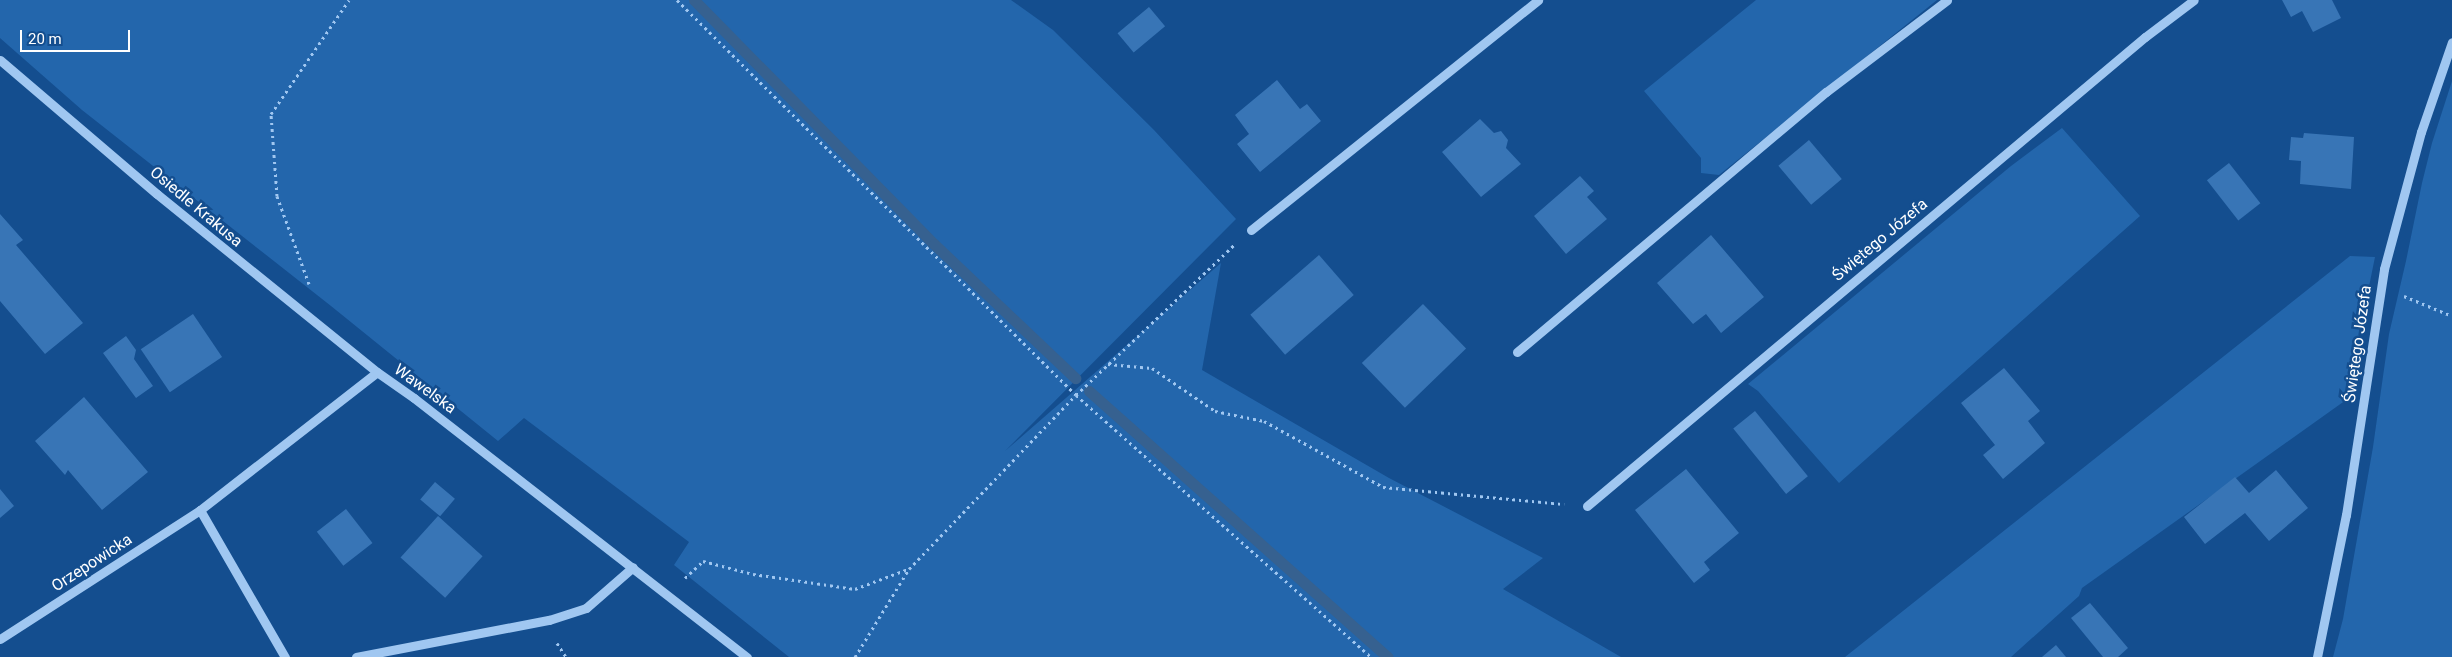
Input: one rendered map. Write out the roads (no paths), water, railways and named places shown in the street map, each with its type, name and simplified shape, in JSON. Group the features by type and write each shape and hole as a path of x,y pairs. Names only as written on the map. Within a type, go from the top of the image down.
{"street":[{"path":"1250,230 1538,0"},
{"path":"1517,352 1826,92 1947,0"},
{"name":"Świętego Józefa","path":"1587,506 2145,37 2194,0"},
{"name":"Świętego Józefa","path":"2317,657 2348,506 2384,269 2421,132 2452,42"},
{"name":"Osiedle Krakusa","path":"0,60 156,194 377,372"},
{"name":"Wawelska","path":"200,510 377,372 414,398 747,657"},
{"path":"200,510 285,657"},
{"name":"Orzepowicka","path":"0,639 200,510"},
{"path":"356,657 548,620 586,608 633,567"}],"waterway":[{"path":"694,0 934,244 1075,378"},
{"path":"1089,391 1388,657"}]}
